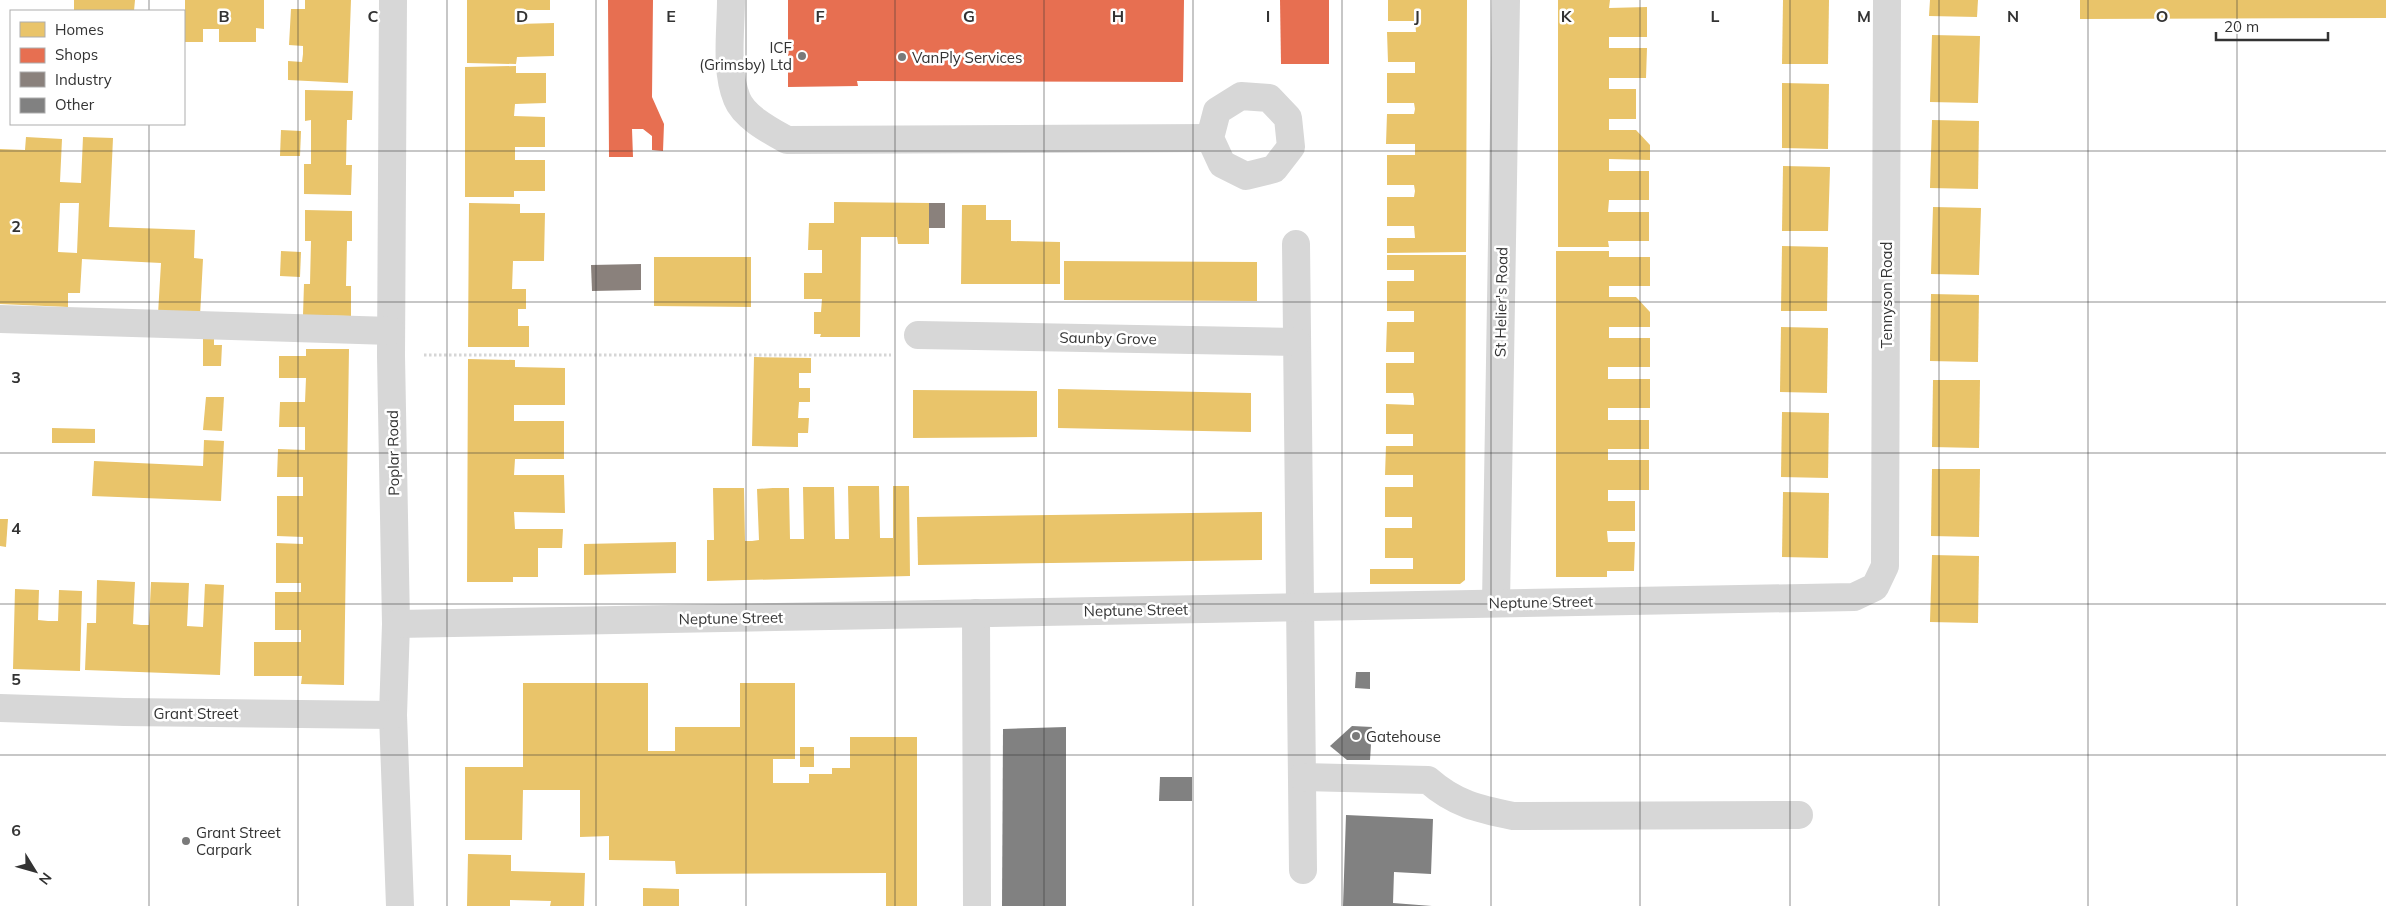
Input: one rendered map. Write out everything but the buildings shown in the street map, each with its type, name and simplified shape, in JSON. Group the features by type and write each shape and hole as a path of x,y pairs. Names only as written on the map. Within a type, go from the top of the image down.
{"street":[{"name":"Poplar Road","path":"393,0 391,344 396,624 393,715 400,906"},
{"path":"731,0 731,72 737,101 758,124 787,140 1210,138"},
{"name":"St Helier's Road","path":"1496,603 1506,0"},
{"name":"Tennyson Road","path":"1875,587 1885,566 1886,0"},
{"path":"1296,244 1303,870"},
{"path":"0,320 391,344"},
{"name":"Saunby Grove","path":"918,335 1298,342"},
{"name":"Neptune Street","path":"396,624 1854,597 1875,587"},
{"path":"976,613 977,906"},
{"name":"Grant Street","path":"0,708 124,712 393,715"},
{"path":"1302,777 1428,780 1444,794 1470,807 1513,816 1799,815"}],"path":[{"path":"391,344 892,355 918,335"}],"place":[{"name":"ICF (Grimsby) Ltd","path":"802,56"},
{"name":"VanPly Services","path":"902,57"},
{"name":"Gatehouse","path":"1356,736"},
{"name":"Grant Street Carpark","path":"186,841"}]}
